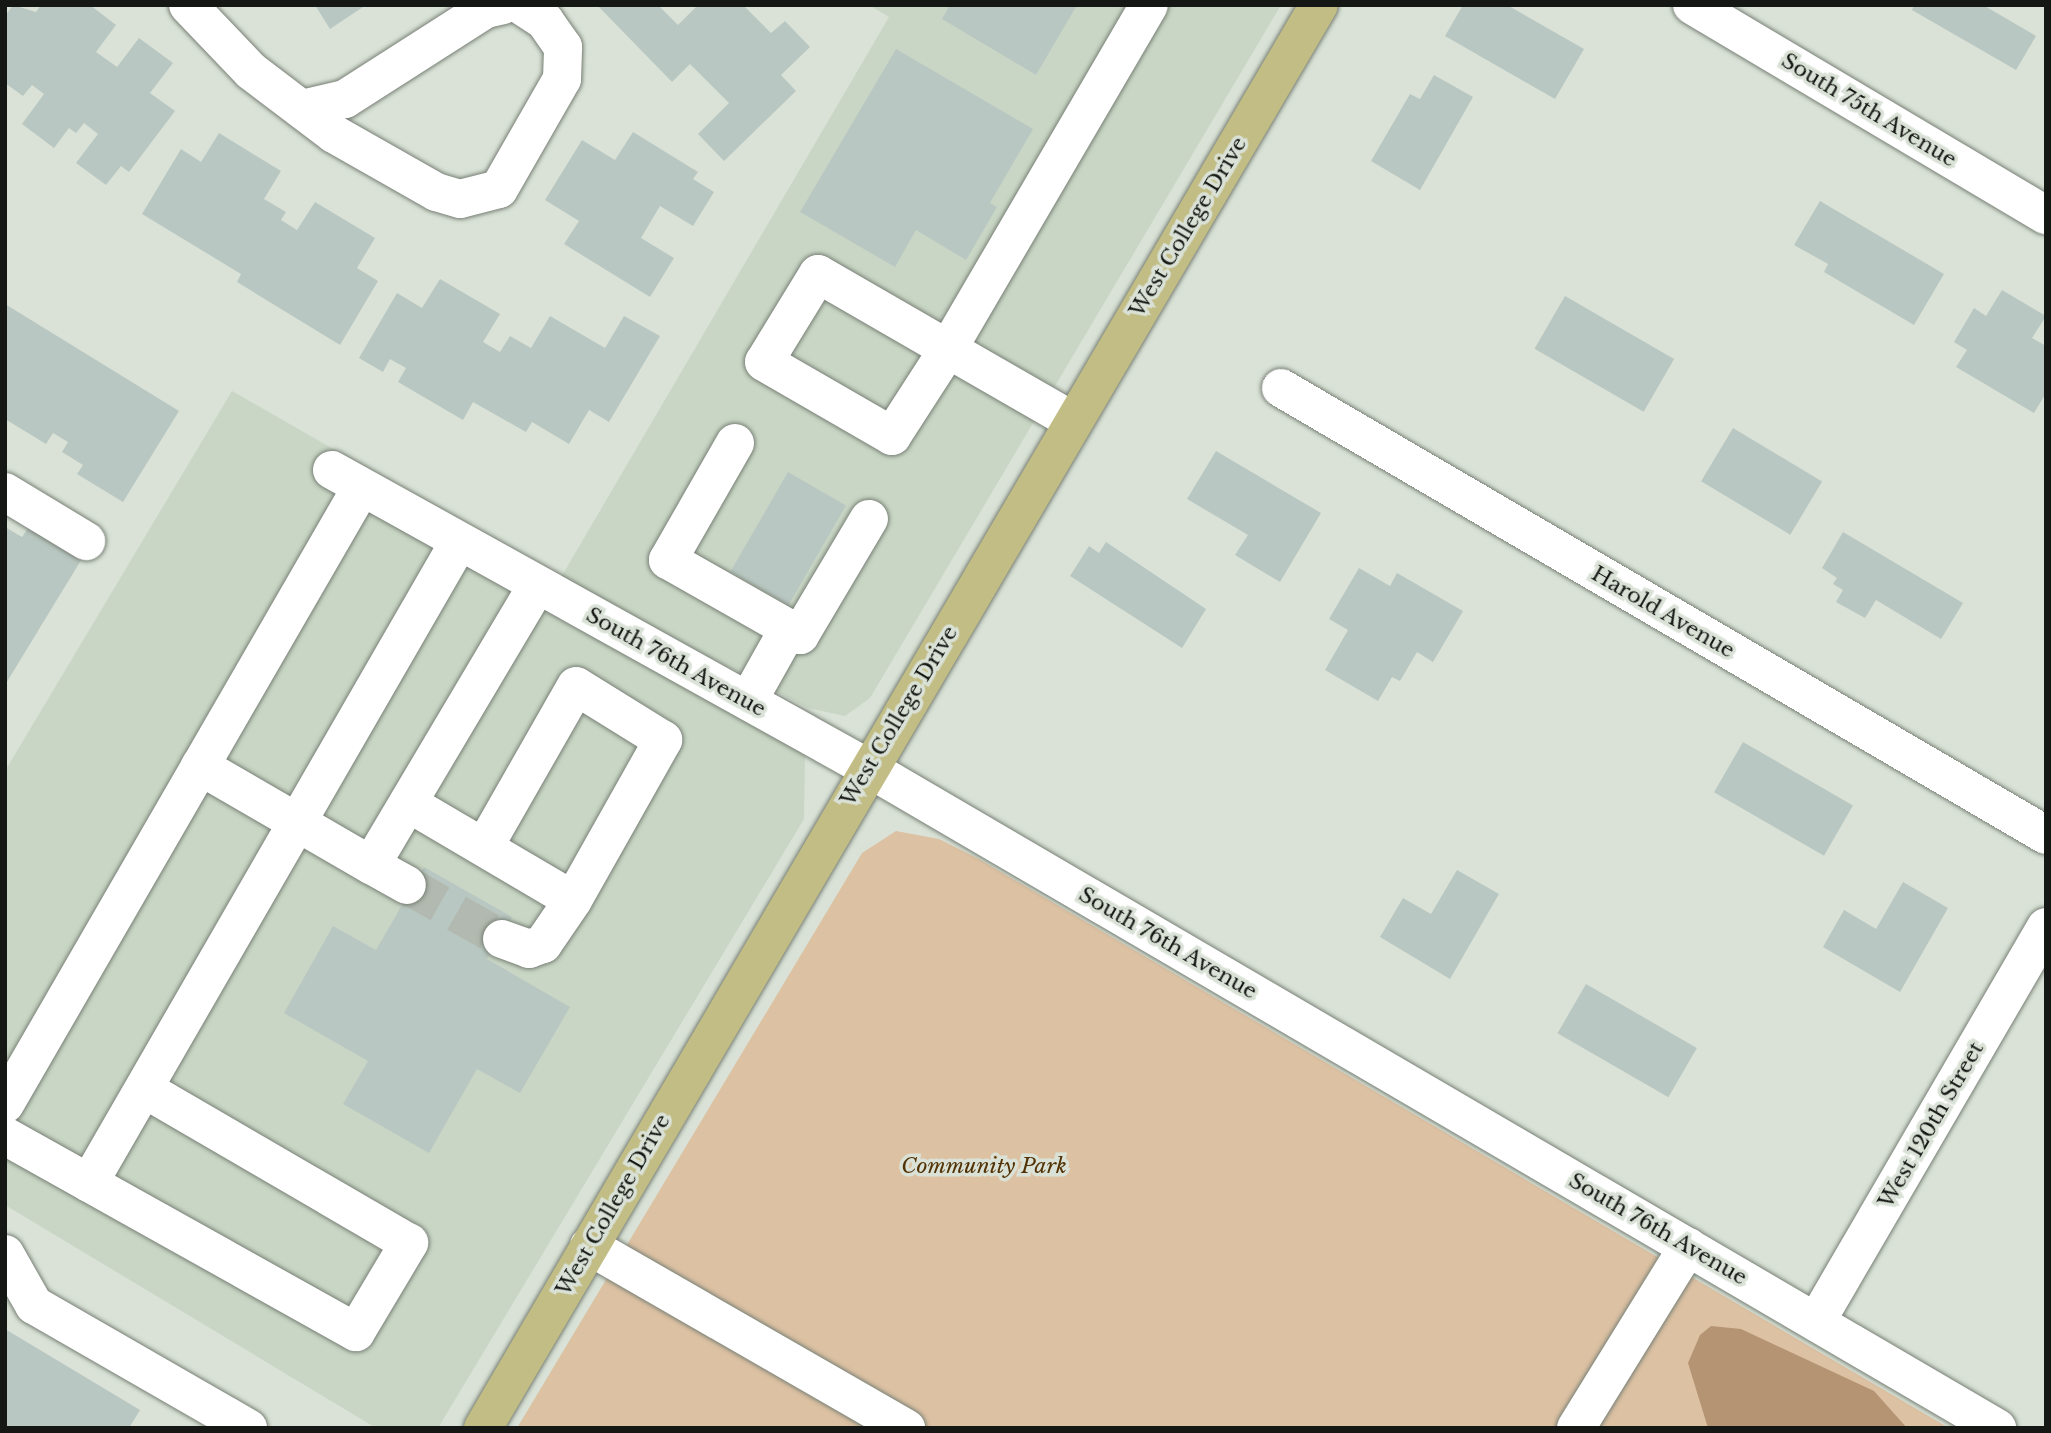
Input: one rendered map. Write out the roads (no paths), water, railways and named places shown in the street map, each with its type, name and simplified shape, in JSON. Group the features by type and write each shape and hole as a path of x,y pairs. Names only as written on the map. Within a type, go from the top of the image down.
{"main road":[{"name":"West College Drive","path":"483,1428 868,768 1319,5"}],"street":[{"path":"188,5 251,71 334,134 436,192 460,198 499,190 562,79 563,47 545,21 520,5"},
{"path":"302,109 345,99 486,9 503,5"},
{"path":"1073,421 948,349 818,274 764,362 892,436 948,349 1149,5"},
{"name":"South 75th Avenue","path":"1692,5 2046,215"},
{"name":"Harold Avenue","path":"1281,388 2046,835"},
{"path":"735,443 668,559 800,635 869,519"},
{"name":"South 76th Avenue","path":"200,766 347,479 868,768 1997,1428"},
{"path":"5,492 86,541"},
{"path":"89,1182 459,542"},
{"path":"371,865 537,585"},
{"path":"748,701 789,628"},
{"path":"484,847 576,685 663,740 573,900 543,944 529,950 502,939"},
{"path":"5,1104 200,766 407,885"},
{"path":"408,803 573,900"},
{"name":"West 120th Street","path":"1816,1322 2046,927"},
{"path":"5,1136 356,1332 410,1243 144,1089"},
{"path":"589,1246 905,1428"},
{"path":"1576,1428 1688,1247"},
{"path":"5,1254 34,1305 248,1428"}],"tunnel":[{"path":"407,885 502,939"}],"park label":[{"name":"Community Park","path":"984,1166"}]}
